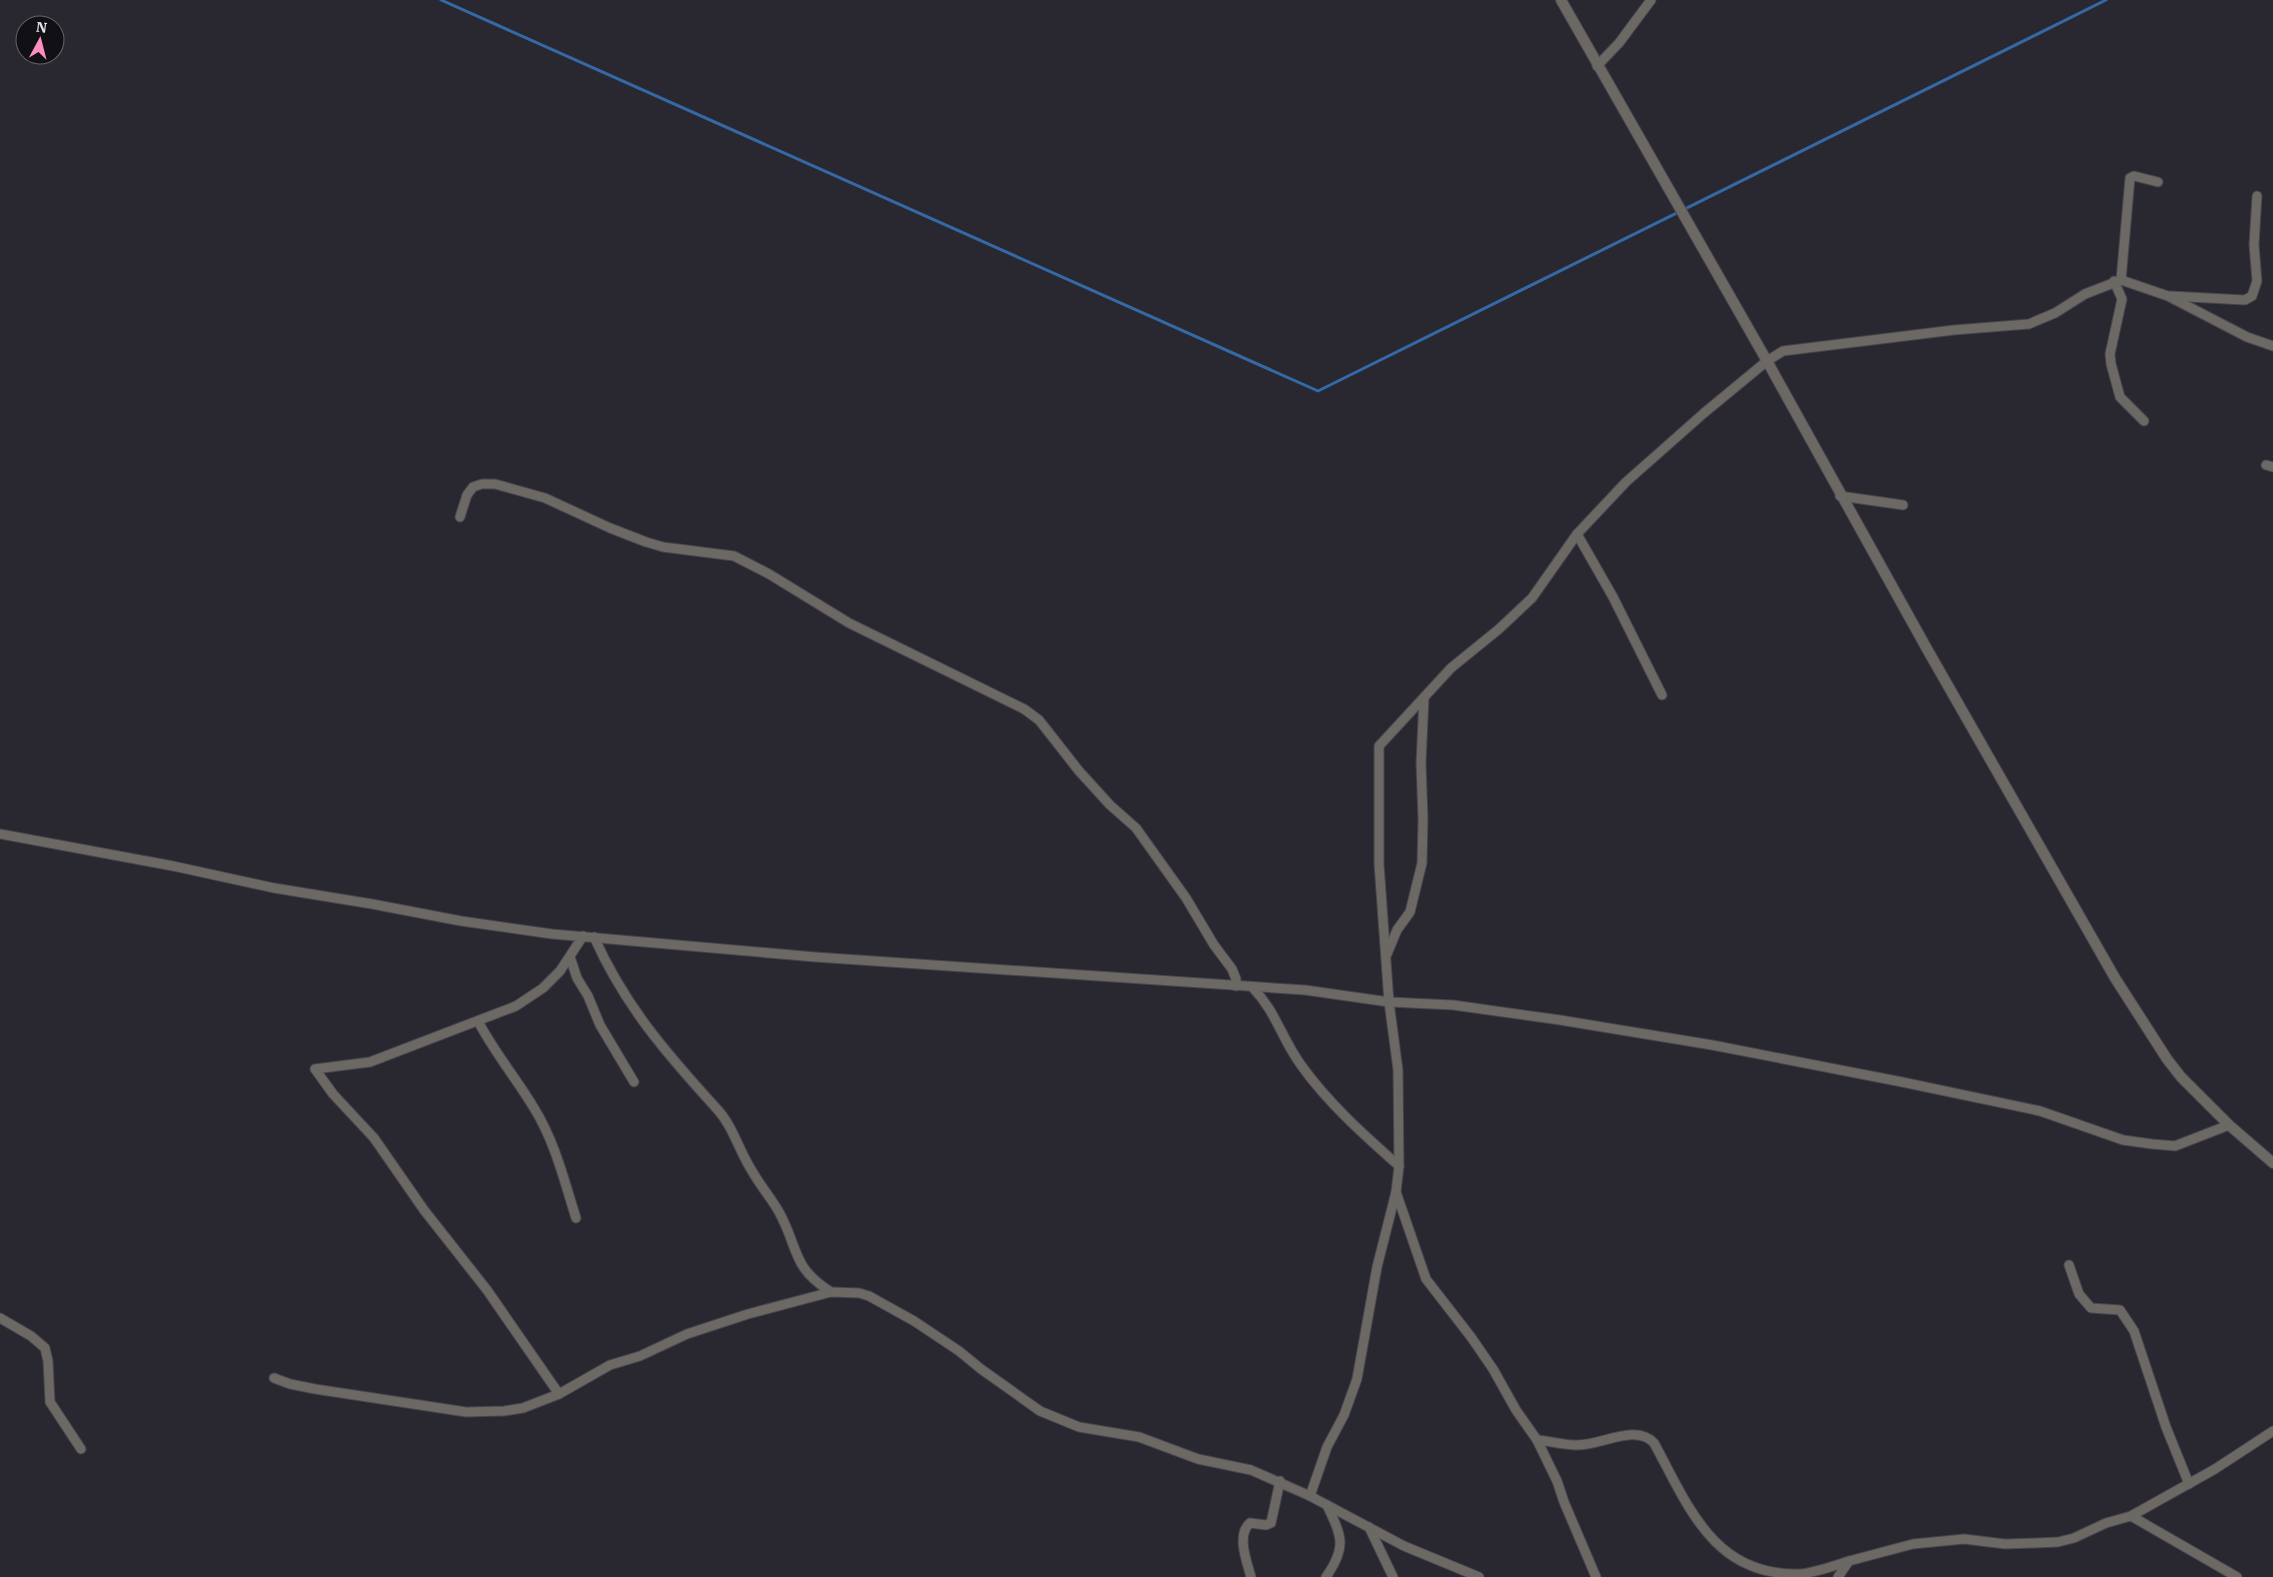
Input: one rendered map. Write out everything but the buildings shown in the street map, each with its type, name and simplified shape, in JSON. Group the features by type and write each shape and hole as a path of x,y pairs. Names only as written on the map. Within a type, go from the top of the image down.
{"street":[{"path":"1561,0 1767,362 1840,496 2041,851 2115,978 2167,1059 2194,1092 2273,1163"},
{"path":"1597,66 1619,43 1651,0"},
{"path":"2144,420 2120,397 2110,354 2122,299 2117,280 2130,178 2134,176 2158,182"},
{"path":"2168,296 2245,300 2252,296 2256,281 2254,245 2257,196"},
{"path":"1310,1496 1327,1447 1344,1415 1357,1379 1377,1267 1396,1192 1399,1166 1398,1070 1389,1002 1379,864 1379,746 1451,668 1499,629 1532,598 1577,534 1626,482 1658,451 1767,362 1783,352 1954,330 2029,324 2042,320 2085,294 2117,280 2168,296 2247,337 2273,346"},
{"path":"460,517 467,495 473,487 482,484 495,484 546,498 610,528 646,542 663,547 734,556 769,574 849,623 1024,709 1039,720 1079,771 1110,805 1136,828 1186,898 1214,945 1232,968 1236,979 1236,986"},
{"path":"1840,496 1903,505"},
{"path":"1577,534 1613,598 1662,695"},
{"path":"1386,956 1397,930 1410,912 1422,863 1421,763 1424,698"},
{"path":"0,834 173,866 274,888 461,921 583,936 815,957 1305,990 1389,1002 1462,1007 1613,1028 1730,1048 2040,1111 2133,1142 2175,1146 2229,1125"},
{"path":"559,1394 487,1290 424,1210 374,1138 333,1094 315,1069 370,1062 478,1022 529,998 544,988 570,957 583,936"},
{"path":"594,937 612,974 642,1022 728,1124 752,1172 784,1221 794,1250 807,1275 831,1292"},
{"path":"570,957 577,978 588,996 600,1025 634,1082"},
{"path":"1254,988 1267,1002 1286,1042 1319,1089 1399,1166"},
{"path":"478,1022 491,1046 534,1108 561,1167 576,1218"},
{"path":"1396,1192 1426,1280 1471,1337 1537,1440 1557,1481 1596,1577"},
{"path":"2069,1265 2078,1294 2091,1308 2120,1310 2134,1331 2188,1484"},
{"path":"274,1378 290,1384 315,1389 466,1412 504,1411 523,1408 559,1394 610,1365 640,1356 687,1334 748,1314 831,1292 869,1296 914,1321 960,1351 1024,1401 1040,1411 1079,1428 1139,1437 1198,1459 1251,1470 1280,1481 1404,1546 1479,1577"},
{"path":"0,1318 31,1336 45,1348 48,1361 50,1402 81,1449"},
{"path":"1537,1440 1575,1446 1608,1441 1630,1434 1640,1433 1648,1436 1654,1443 1690,1510 1713,1545 1735,1563 1764,1572 1801,1574 1913,1544 1964,1539 2005,1544 2058,1542 2131,1516 2215,1469 2273,1431"},
{"path":"1251,1577 1244,1554 1245,1528 1250,1523 1266,1525 1272,1523 1280,1481"},
{"path":"1326,1577 1337,1562 1340,1546 1337,1527 1328,1505"},
{"path":"2131,1516 2237,1577"},
{"path":"1369,1527 1393,1577"},
{"path":"1838,1577 1849,1561"}],"waterway":[{"path":"441,0 1318,391 2106,0"}]}
